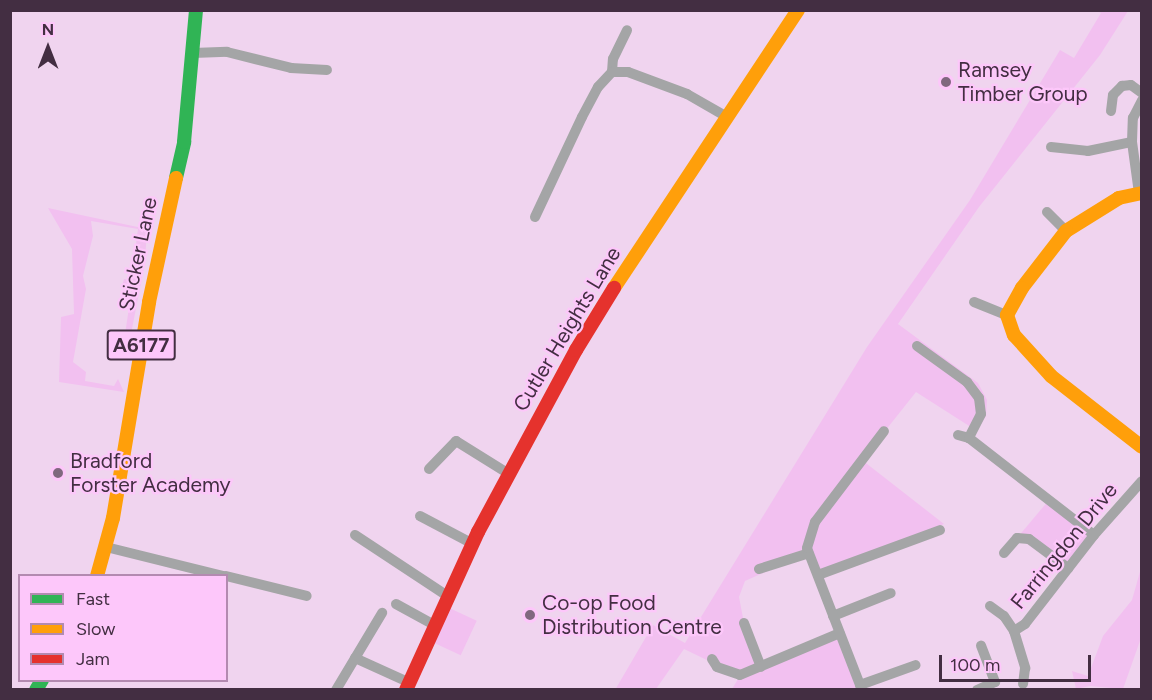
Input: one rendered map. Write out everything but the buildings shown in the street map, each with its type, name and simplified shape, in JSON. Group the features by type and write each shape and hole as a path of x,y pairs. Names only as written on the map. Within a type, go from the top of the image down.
{"main road":[{"name":"Sticker Lane","path":"98,574 106,547 148,302 184,142 196,10"},
{"name":"Cutler Heights Lane","path":"408,686 472,544 619,279 798,10"},
{"path":"1140,193 1119,198 1066,231 1022,288 1007,315 1014,335 1051,376 1142,447"}],"street":[{"path":"536,217 582,117 598,87 612,72 613,58 627,30"},
{"path":"193,53 227,52 291,68 327,70"},
{"path":"612,72 628,72 687,94 727,117"},
{"path":"1111,111 1113,95 1122,86 1131,85 1142,93"},
{"path":"1140,193 1132,142 1133,118 1142,100"},
{"path":"1051,147 1088,151 1132,142"},
{"path":"1047,212 1066,231"},
{"path":"974,302 1007,315"},
{"path":"917,346 967,382 979,398 981,414 964,437"},
{"path":"964,437 977,430"},
{"path":"884,431 814,522 809,553 861,687 916,665"},
{"path":"964,437 1094,535"},
{"path":"429,469 456,441 509,474"},
{"name":"Farringdon Drive","path":"1014,632 1025,624 1094,535 1142,481"},
{"path":"420,516 472,544"},
{"path":"818,575 940,530"},
{"path":"355,535 449,597"},
{"path":"1004,553 1017,538 1029,539 1068,568"},
{"path":"106,547 217,574"},
{"path":"759,569 809,553"},
{"path":"228,577 307,596"},
{"path":"833,616 891,593"},
{"path":"396,604 436,626"},
{"path":"990,606 1004,616 1014,632 1025,668 1023,684"},
{"path":"336,690 382,613"},
{"path":"744,623 761,667"},
{"path":"712,659 717,667 731,674 740,675 840,633"},
{"path":"977,690 995,682 981,646"},
{"path":"355,658 408,686"}],"shaded area":[{"path":"1097,11 1128,11 1100,55 979,207 898,324 978,383 987,400 986,416 977,431 916,392 862,460 944,524 818,575 808,553 745,581 739,597 744,623 761,666 840,633 862,689 732,689 740,676 684,649 656,689 615,690 653,625 685,643 867,347 970,200 1060,50 1074,58 1101,13"},
{"path":"48,208 147,229 145,262 131,334 125,334 132,288 122,286 124,279 131,280 138,229 91,221 93,236 83,276 86,289 73,362 86,372 85,381 114,386 118,379 124,392 59,382 61,317 74,314 72,249"},
{"path":"1049,500 1094,535 1068,568 1017,538"},
{"path":"1141,568 1141,638 1123,689 1090,686 1076,689 1072,671 1088,676 1103,636 1132,600"},
{"path":"445,606 477,621 461,655 429,640"}],"traffic: fast":[{"path":"176,178 184,142 196,10"},
{"path":"36,690 41,682"}],"traffic: slow":[{"path":"614,288 798,10"},
{"path":"98,574 113,518 149,302 176,178"},
{"path":"1142,193 1119,198 1066,231 1022,288 1007,315 1014,335 1051,376 1142,447"}],"traffic: jam":[{"path":"406,690 478,532 576,350 614,288"}],"place":[{"name":"Ramsey Timber Group","path":"946,82"},
{"name":"Bradford Forster Academy","path":"58,473"},
{"name":"Co-op Food Distribution Centre","path":"530,615"}]}
